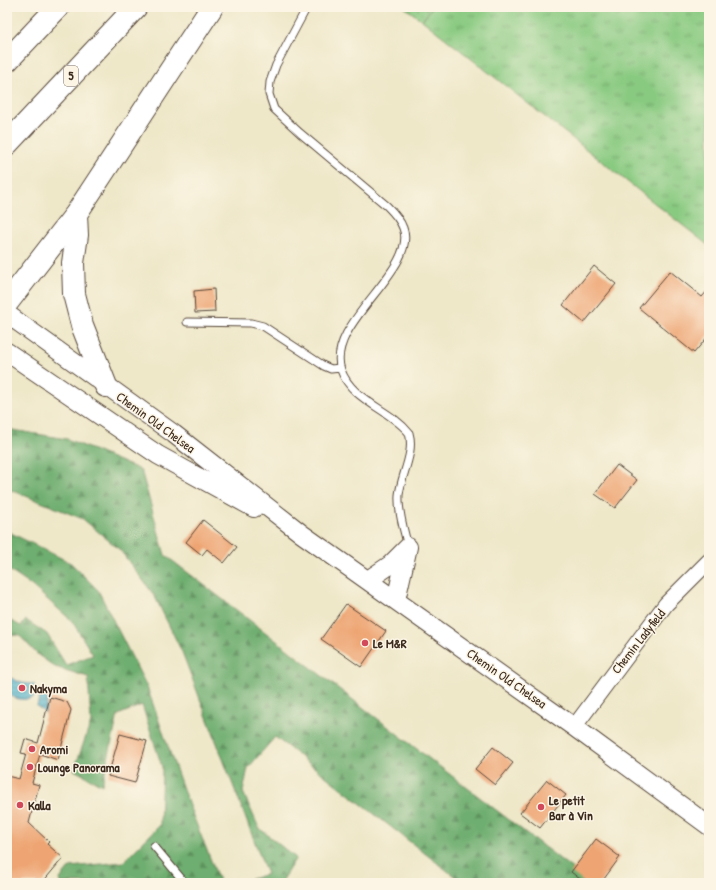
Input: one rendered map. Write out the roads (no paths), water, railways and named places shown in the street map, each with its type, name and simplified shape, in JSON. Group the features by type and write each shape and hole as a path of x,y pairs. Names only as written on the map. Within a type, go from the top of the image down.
{"highway":[{"path":"7,61 58,7"},
{"name":"5","path":"7,144 136,7"},
{"path":"7,303 76,214 212,7"},
{"path":"76,214 77,235 73,268 74,294 82,324 106,386"}],"street":[{"name":"Chemin Old Chelsea","path":"7,314 174,434 302,534 574,726 709,826"},
{"name":"Chemin Old Chelsea","path":"7,352 158,455 302,534"},
{"path":"368,580 390,565 408,547"},
{"path":"396,600 408,547"},
{"name":"Chemin Ladyfield","path":"574,726 666,604 709,561"}],"lane":[{"path":"307,7 276,65 270,82 269,94 274,109 300,133 387,206 396,216 405,235 403,248 396,262 341,341 338,358 340,368 345,379 355,391 409,433 411,444 399,496 400,516 408,547"},
{"path":"187,322 251,323 263,326 324,366 331,369 340,368"},
{"path":"154,846 184,883"}],"water":[{"name":"Nakyma","path":"7,676 22,683 34,684 37,690 34,697 31,699 20,699 7,694"},
{"path":"45,692 48,697 45,713 37,706 40,693"}],"place":[{"name":"Le M&R","path":"365,643"},
{"name":"Nakyma","path":"22,688"},
{"name":"Aromi","path":"32,749"},
{"name":"Lounge Panorama","path":"30,767"},
{"name":"Kalla","path":"20,805"},
{"name":"Le petit Bar à Vin","path":"541,807"}]}
